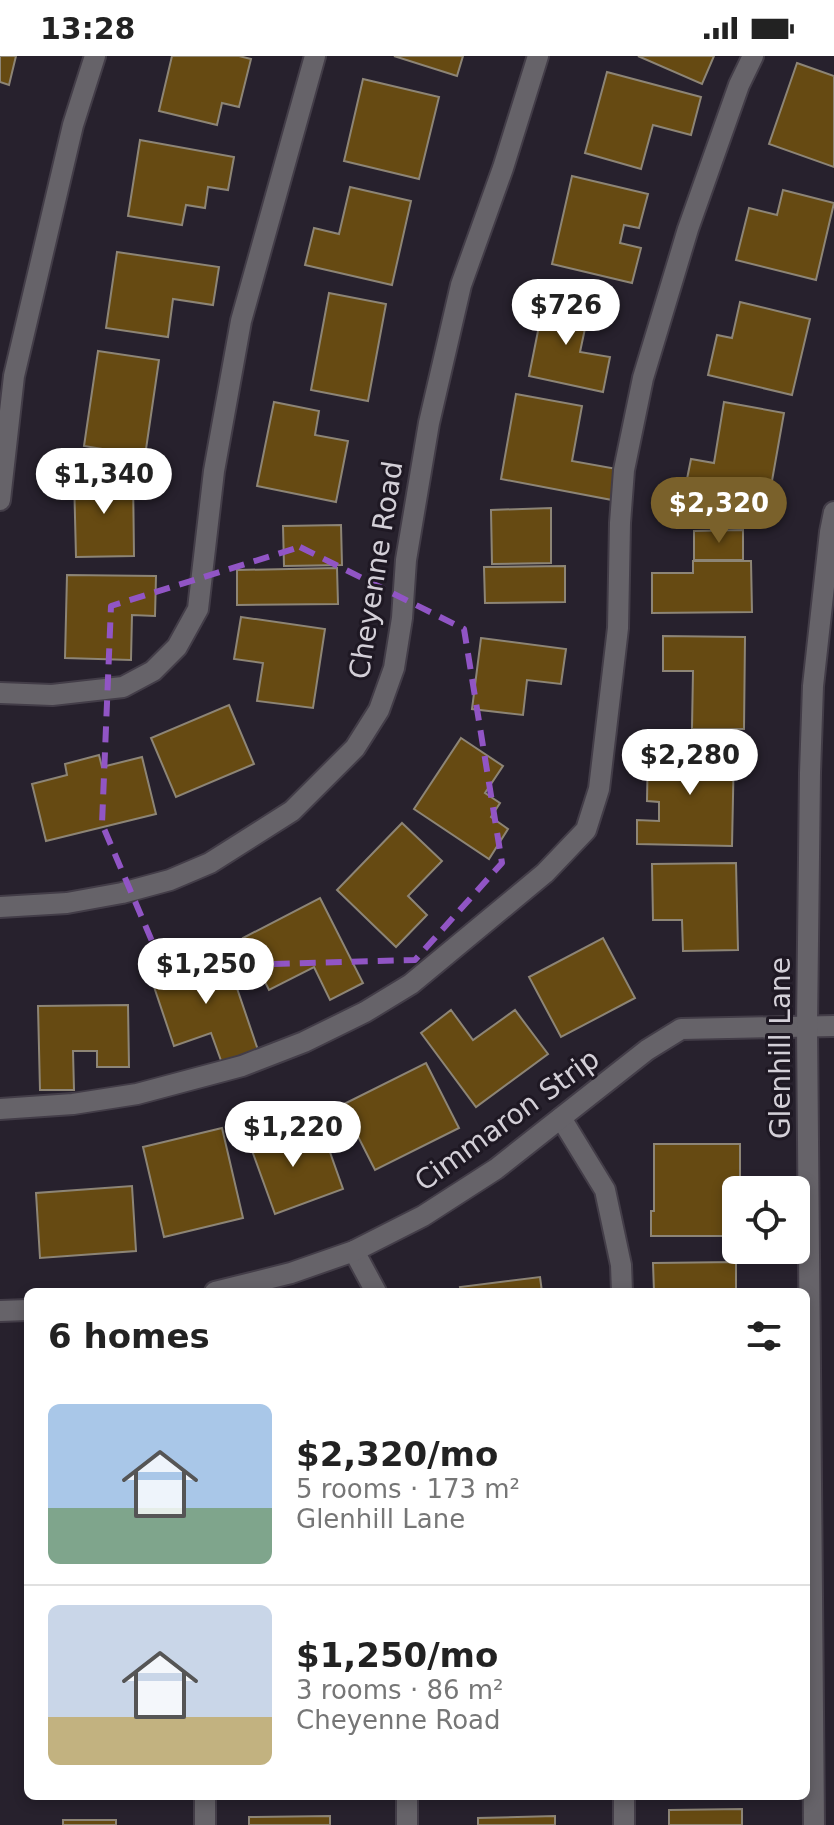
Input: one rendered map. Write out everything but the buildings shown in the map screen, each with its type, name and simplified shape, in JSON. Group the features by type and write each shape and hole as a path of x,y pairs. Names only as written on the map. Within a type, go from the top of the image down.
{"street":[{"path":"0,500 14,376 73,125 95,56"},
{"path":"0,693 52,695 123,687 153,671 177,647 198,609 214,471 241,321 315,56"},
{"name":"Cheyenne Road","path":"0,907 67,903 122,893 170,880 210,863 292,811 355,748 371,723 394,668 402,618 406,560 429,423 461,285 503,168 538,56"},
{"path":"0,1109 73,1104 137,1094 242,1066 304,1042 365,1012 411,984 545,873 586,830 599,789 618,628 624,470 643,378 688,229 739,85 753,56"},
{"name":"Glenhill Lane","path":"809,1288 807,1026 810,773 813,686 834,512"},
{"name":"Cimmaron Strip","path":"231,1288 291,1273 354,1251 423,1216 484,1177 647,1050 681,1029 834,1026"},
{"path":"561,1118 605,1190 621,1265 622,1288"},
{"path":"354,1251 374,1288"},
{"path":"0,1311 24,1310"},
{"name":"Glenhill Lane","path":"810,1368 814,1825"},
{"path":"205,1800 205,1825"},
{"path":"407,1800 407,1825"},
{"path":"624,1800 624,1825"}],"highlighted area":[{"path":"300,547 464,629 502,863 415,960 163,967 102,824 111,606"}]}
